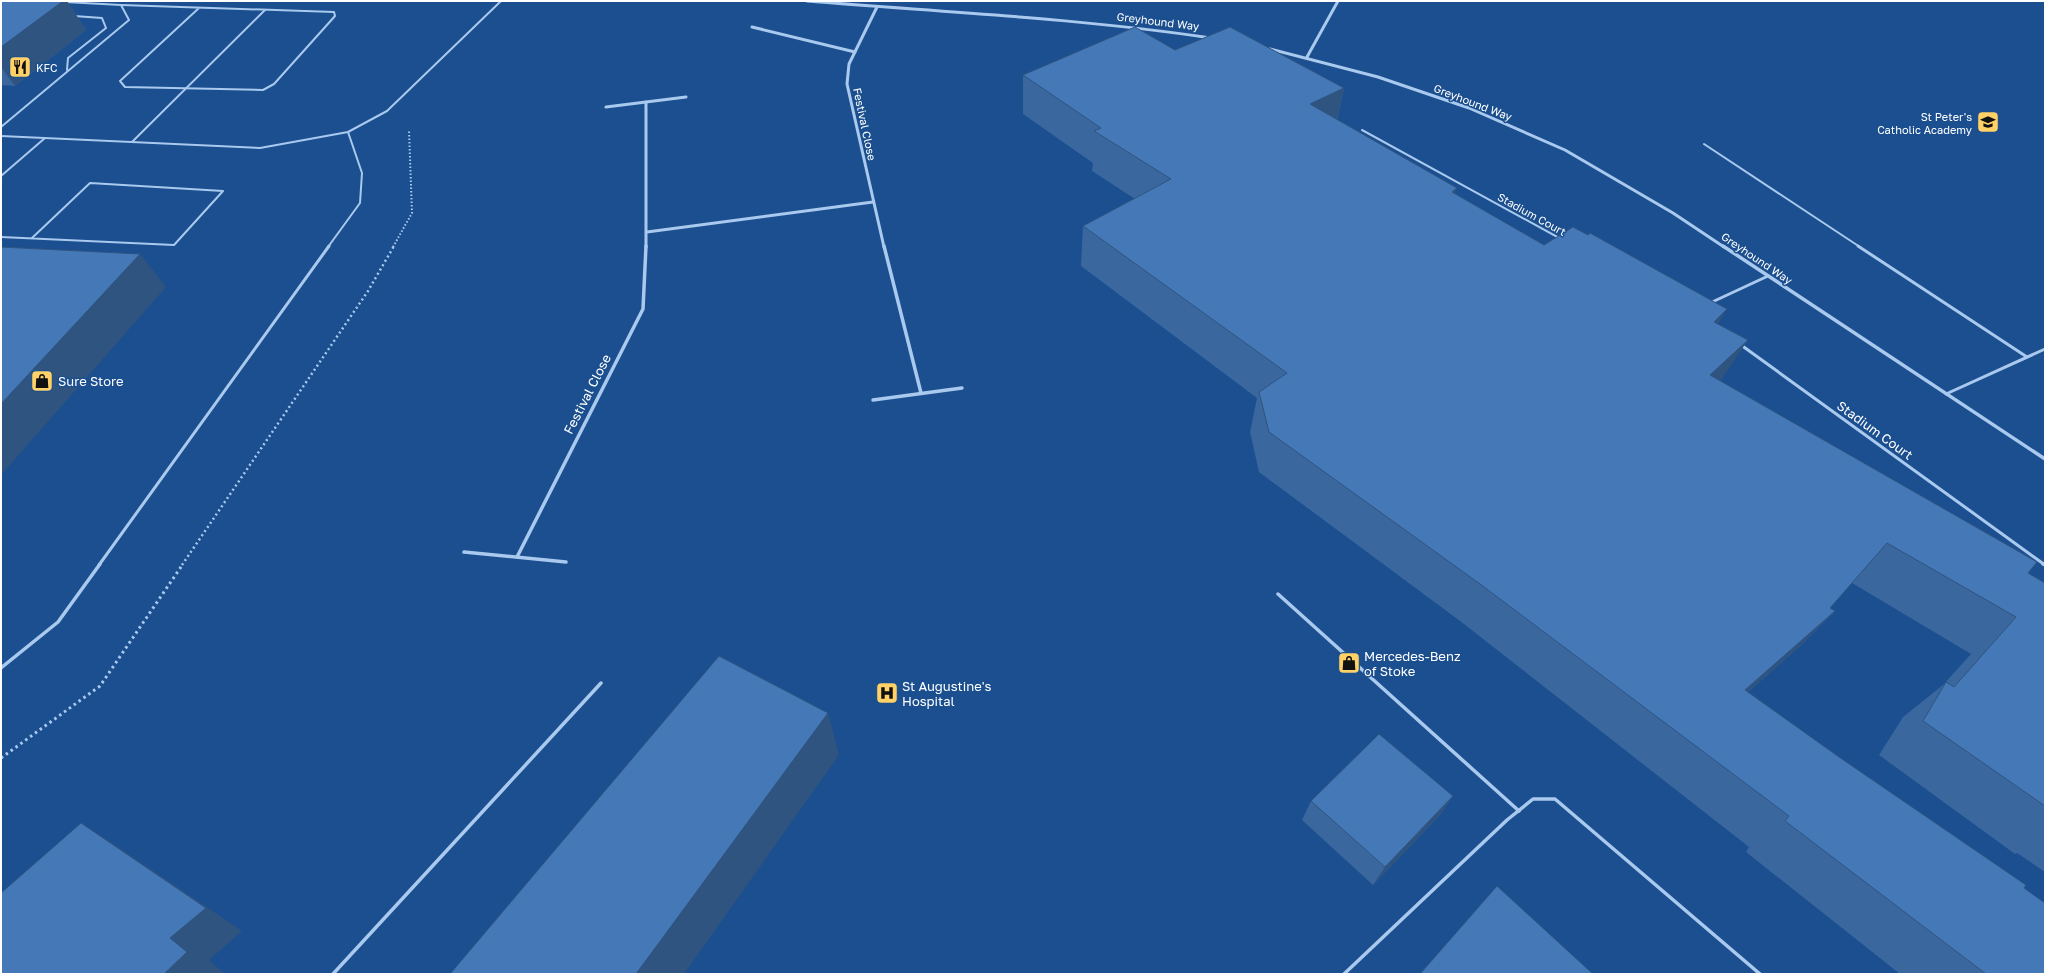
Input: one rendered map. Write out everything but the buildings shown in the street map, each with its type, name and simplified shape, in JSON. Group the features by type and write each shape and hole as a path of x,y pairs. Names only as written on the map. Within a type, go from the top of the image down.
{"street":[{"name":"Greyhound Way","path":"807,1 1072,20 1158,29 1213,38"},
{"path":"1307,57 1338,1"},
{"name":"Festival Close","path":"877,7 849,64 847,84 873,202 921,393"},
{"path":"752,27 855,52"},
{"name":"Greyhound Way","path":"1265,48 1307,57 1378,77 1469,108 1565,150 1673,212 2045,459"},
{"path":"606,107 686,97"},
{"name":"Festival Close","path":"517,557 642,309 647,232 646,102"},
{"path":"647,232 873,202"},
{"path":"873,400 962,388"},
{"path":"464,552 566,562"}],"lane":[{"path":"1,136 260,148 348,132 387,111 501,1"},
{"path":"62,2 334,12 335,16 274,84 263,90 125,87 120,82 199,8"},
{"path":"1,126 128,20 121,5"},
{"path":"132,142 265,10"},
{"path":"68,70 68,58 106,28 102,18 70,16"},
{"name":"Stadium Court","path":"1362,130 1562,239"},
{"path":"1,668 58,622 360,203 362,173 348,132"},
{"path":"1,176 45,138"},
{"path":"1704,144 2028,356"},
{"path":"1,237 174,245 223,191 90,183 32,238"},
{"path":"1707,304 1768,276"},
{"name":"Stadium Court","path":"1738,343 2045,565"},
{"path":"1946,394 2045,348"},
{"path":"1278,594 1519,810"},
{"path":"333,974 601,683"},
{"path":"1344,974 1519,810 1533,799 1555,799 1760,974"}],"path":[{"path":"1,758 100,686 368,291 412,213 409,128"}],"place":[{"name":"KFC","path":"20,67"},
{"name":"St Peter's Catholic Academy","path":"1988,122"},
{"name":"Sure Store","path":"42,381"},
{"name":"Mercedes-Benz of Stoke","path":"1349,663"},
{"name":"St Augustine's Hospital","path":"887,693"}]}
